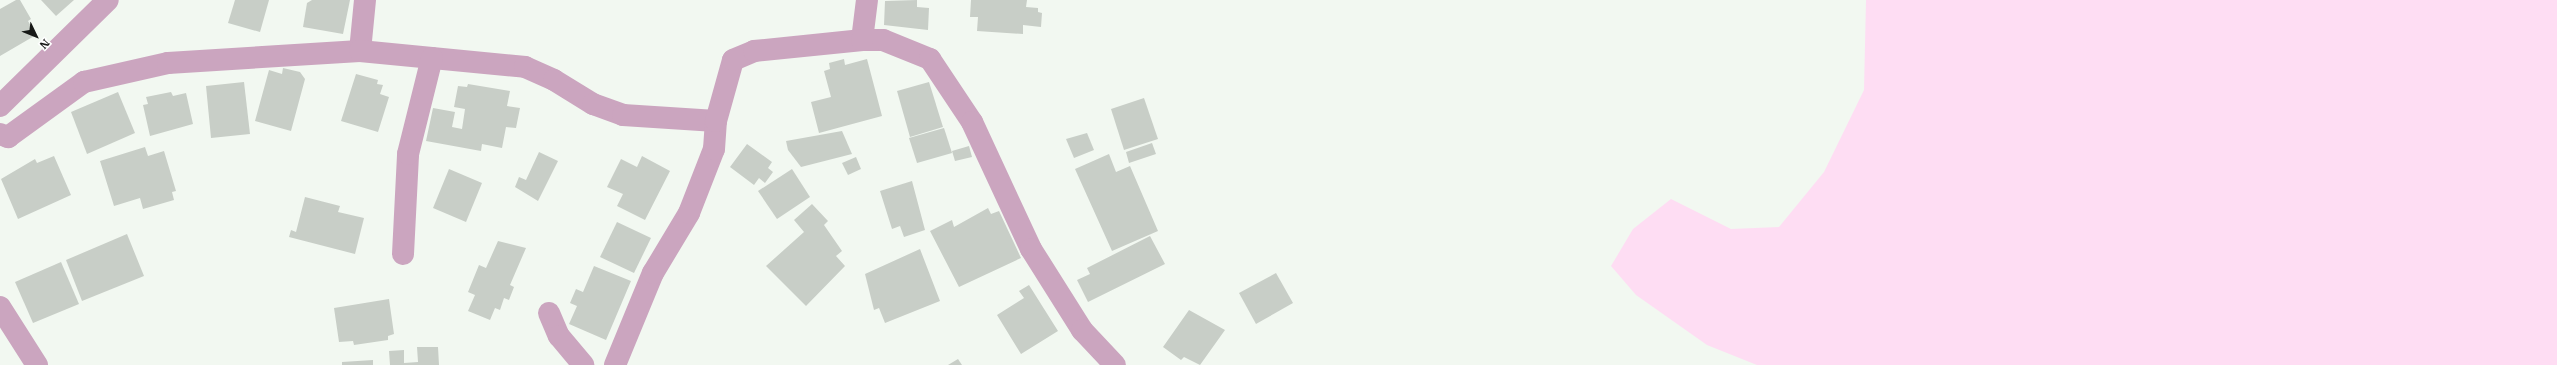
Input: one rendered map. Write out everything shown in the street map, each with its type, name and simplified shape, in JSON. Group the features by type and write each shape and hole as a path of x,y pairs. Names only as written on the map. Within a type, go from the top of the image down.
{"street":[{"path":"0,106 108,0"},
{"path":"360,51 365,0"},
{"path":"862,40 867,0"},
{"path":"615,365 653,273 689,213 714,149 716,121 733,60 754,51 862,40 883,40 930,59 972,122 1031,249 1082,330 1115,365"},
{"path":"0,134 8,137 92,80 168,63 360,51 524,67 554,80 593,104 623,115 716,121"},
{"path":"403,254 408,154 432,58"},
{"path":"0,307 35,364"},
{"path":"550,313 559,336 583,365"}],"shaded area":[{"path":"1866,0 2557,0 2557,365 1757,365 1707,345 1636,295 1611,266 1633,229 1671,199 1731,229 1779,227 1824,172 1864,90"}],"building":[{"path":"16,0 20,0 31,19 28,21 36,35 0,56 0,9"},
{"path":"41,0 74,0 56,16"},
{"path":"235,0 269,0 260,32 228,23"},
{"path":"312,0 350,0 343,34 303,27 307,3"},
{"path":"917,0 917,7 929,8 928,30 884,25 885,1"},
{"path":"971,0 1027,0 1026,7 1038,8 1038,12 1042,13 1041,27 1023,25 1023,34 977,31 978,17 970,17"},
{"path":"844,59 845,65 867,59 882,116 819,133 811,102 831,97 824,71 830,69 829,63"},
{"path":"283,68 300,72 305,79 291,131 255,121 269,70 282,74"},
{"path":"356,74 378,80 377,84 383,85 380,94 389,97 378,132 341,121"},
{"path":"244,82 250,134 211,138 206,86"},
{"path":"929,82 943,127 910,137 897,91"},
{"path":"468,84 510,91 507,106 520,108 516,128 506,127 502,148 482,144 481,151 426,141 433,108 455,112 452,127 462,129 465,109 454,107 458,86 467,87"},
{"path":"118,92 135,133 87,154 71,112"},
{"path":"171,92 173,96 186,93 193,124 150,136 143,105 148,104 146,97"},
{"path":"1144,98 1158,139 1124,150 1111,109"},
{"path":"944,128 952,153 917,163 909,138"},
{"path":"842,131 852,154 801,167 788,150 786,141"},
{"path":"1087,133 1094,150 1074,158 1066,139"},
{"path":"1152,143 1156,154 1129,163 1126,152"},
{"path":"747,144 772,162 768,168 773,172 765,183 759,178 754,185 730,167"},
{"path":"969,146 972,157 955,161 952,151"},
{"path":"145,147 148,156 164,151 176,191 172,192 174,200 143,209 140,198 114,206 100,161"},
{"path":"539,152 558,161 538,201 515,187 519,177 526,180"},
{"path":"1109,154 1116,172 1130,166 1158,231 1112,251 1075,169"},
{"path":"54,156 71,195 18,219 1,179 35,159 37,163"},
{"path":"642,156 670,171 645,220 617,206 623,194 607,187 621,159 637,167"},
{"path":"856,157 861,169 848,175 842,163"},
{"path":"449,169 482,183 466,222 433,208"},
{"path":"792,169 810,197 777,219 758,191"},
{"path":"912,181 925,230 904,237 900,226 892,229 880,191"},
{"path":"305,197 340,206 338,212 364,218 355,254 289,237 291,230 296,232"},
{"path":"812,204 828,221 824,225 842,251 836,256 845,266 806,306 766,266 804,232 794,220"},
{"path":"988,208 991,214 999,211 1021,258 959,287 930,231 952,220 954,227"},
{"path":"617,222 651,238 634,273 600,257"},
{"path":"127,234 144,276 82,301 66,260"},
{"path":"1150,236 1165,264 1088,302 1077,280 1090,274 1087,268"},
{"path":"498,241 526,248 510,285 514,287 509,300 504,298 500,310 495,308 490,320 468,311 475,295 468,292 479,265 486,268"},
{"path":"920,249 940,301 885,323 879,308 874,310 865,274"},
{"path":"61,262 79,304 33,323 15,282"},
{"path":"594,266 631,281 606,340 569,324 577,306 570,303 576,289 583,292"},
{"path":"1276,273 1293,303 1256,324 1239,293"},
{"path":"1029,285 1058,331 1021,354 997,315 1024,298 1019,291"},
{"path":"389,299 394,334 388,336 388,340 354,345 353,341 339,342 334,308"},
{"path":"1189,310 1225,330 1200,365 1184,357 1181,360 1163,347"},
{"path":"417,347 438,347 439,365 390,365 389,351 404,350 404,363 418,362"},
{"path":"958,359 962,365 948,365"},
{"path":"373,360 373,365 342,365 342,362"}]}
